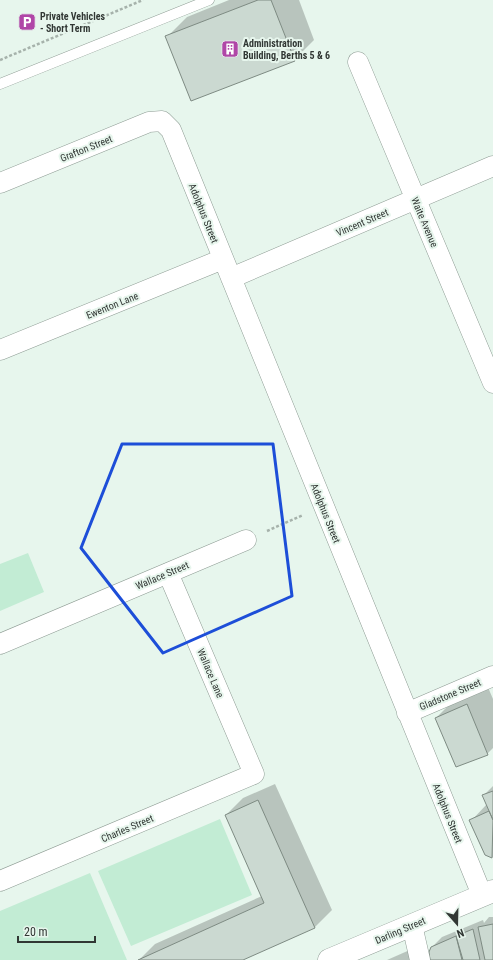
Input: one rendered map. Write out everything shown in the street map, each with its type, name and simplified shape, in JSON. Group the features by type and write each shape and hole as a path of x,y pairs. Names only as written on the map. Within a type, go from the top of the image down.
{"street":[{"name":"Waite Avenue","path":"358,62 493,383"},
{"name":"Grafton Street","path":"0,183 149,122 162,121 170,130"},
{"name":"Adolphus Street","path":"170,130 407,713 487,893"},
{"name":"Vincent Street","path":"231,278 493,166"},
{"name":"Ewenton Lane","path":"0,350 223,259"},
{"name":"Wallace Street","path":"0,644 246,540"},
{"name":"Wallace Lane","path":"168,573 254,774"},
{"name":"Gladstone Street","path":"407,713 493,676"},
{"name":"Charles Street","path":"0,881 254,774"},
{"name":"Darling Street","path":"329,960 487,893"},
{"path":"412,925 420,960"}],"lane":[{"path":"0,84 209,0"}],"path":[{"path":"0,60 144,0"},
{"path":"246,540 324,506"}],"highlighted area":[{"path":"122,444 273,444 292,596 163,653 81,548"}],"green space":[{"path":"28,553 44,592 0,611 0,564"},
{"path":"220,819 252,895 131,946 98,871"},
{"path":"90,873 127,960 0,960 0,911"}],"building":[{"name":"Administration Building, Berths 5 & 6","path":"258,0 271,0 295,61 191,101 165,36"},
{"path":"467,704 488,755 456,767 435,718"},
{"path":"493,791 493,820 482,795"},
{"path":"258,800 315,928 243,960 138,960 264,903 225,815"},
{"path":"489,811 493,820 492,858 485,855 469,820"},
{"path":"493,924 493,960 485,960 478,927"},
{"path":"473,929 480,960 463,960 456,936"},
{"path":"456,936 462,960 430,960 429,952 431,947"}],"place":[{"name":"Private Vehicles - Short Term","path":"27,22"},
{"name":"Administration Building, Berths 5 & 6","path":"230,49"}]}
